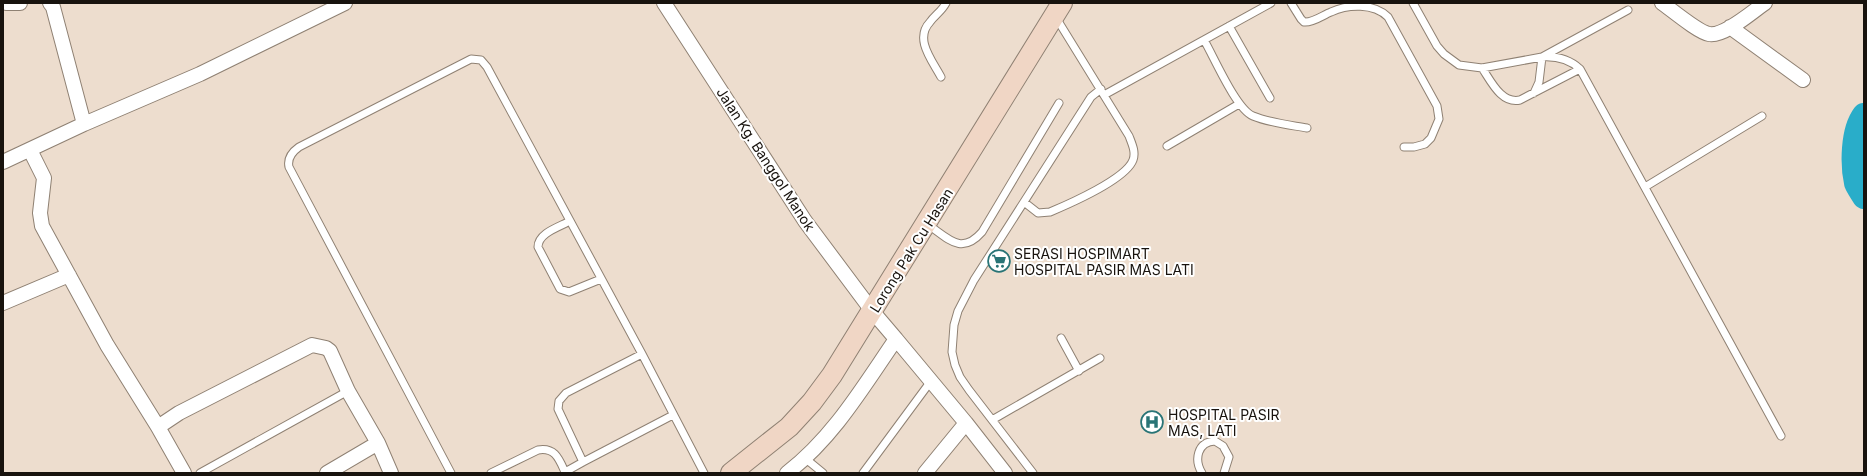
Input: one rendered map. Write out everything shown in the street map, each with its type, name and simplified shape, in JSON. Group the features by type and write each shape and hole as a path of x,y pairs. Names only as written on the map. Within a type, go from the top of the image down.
{"street":[{"path":"6,3 20,3"},
{"path":"50,3 53,7 84,124"},
{"path":"3,162 84,124 200,74 345,3"},
{"name":"Jalan Kg. Banggol Manok","path":"664,3 805,221 873,312 966,423 1005,473"},
{"path":"1662,3 1708,34 1719,32 1730,27 1765,3"},
{"name":"Lorong Pak Cu Hasan","path":"731,473 789,427 812,402 832,375 873,312 1058,9"},
{"path":"1730,27 1803,80"},
{"path":"30,150 44,178 40,213 41,223 107,345 158,427 184,473"},
{"path":"3,303 69,275"},
{"path":"787,473 806,458 825,439 896,339"},
{"path":"158,427 178,413 312,345 326,348 330,352 348,391 378,443 391,473"},
{"path":"925,473 966,423"},
{"path":"327,473 378,443"}],"lane":[{"path":"941,77 925,47 922,36 928,24 946,3"},
{"path":"1033,473 960,377 952,352 954,325 958,310 1024,202 1091,97 1204,40 1271,3"},
{"path":"1291,3 1304,22 1336,10 1352,7 1376,9 1388,17 1437,106 1439,119 1431,138 1425,144 1414,147 1404,147"},
{"path":"1413,3 1437,46 1444,54 1459,65 1482,68 1542,56 1628,10"},
{"path":"1024,202 1038,213 1050,212 1119,177 1131,165 1134,159 1133,145 1058,9"},
{"path":"1229,26 1270,98"},
{"path":"1204,40 1239,104 1252,116 1307,128"},
{"path":"1542,56 1564,59 1580,70 1781,436"},
{"path":"1534,93 1539,82 1542,56"},
{"path":"451,473 289,167 288,162 293,151 306,143 467,60 476,59 484,63 487,67 642,354 704,473"},
{"path":"1482,68 1500,93 1508,100 1520,100 1580,70"},
{"path":"927,224 960,244 969,243 974,240 982,232 1059,103"},
{"path":"1167,146 1239,104"},
{"path":"1645,187 1762,116"},
{"path":"570,221 541,236 538,242 538,246 560,290 568,292 601,279"},
{"path":"1061,338 1078,370"},
{"path":"583,462 558,409 559,401 566,393 642,354"},
{"path":"992,420 1100,358"},
{"path":"863,473 931,381"},
{"path":"200,473 348,391"},
{"path":"492,473 542,449 551,451 557,456 564,473 674,414"},
{"path":"1202,473 1198,459 1199,449 1205,443 1215,441 1223,446 1229,457 1228,465 1224,473"},
{"path":"806,458 823,473"}],"waterway":[{"path":"1864,115 1857,130 1854,148 1856,183 1864,197"}],"place":[{"name":"SERASI HOSPIMART HOSPITAL PASIR MAS LATI","path":"999,261"},
{"name":"HOSPITAL PASIR MAS, LATI","path":"1152,422"}]}
